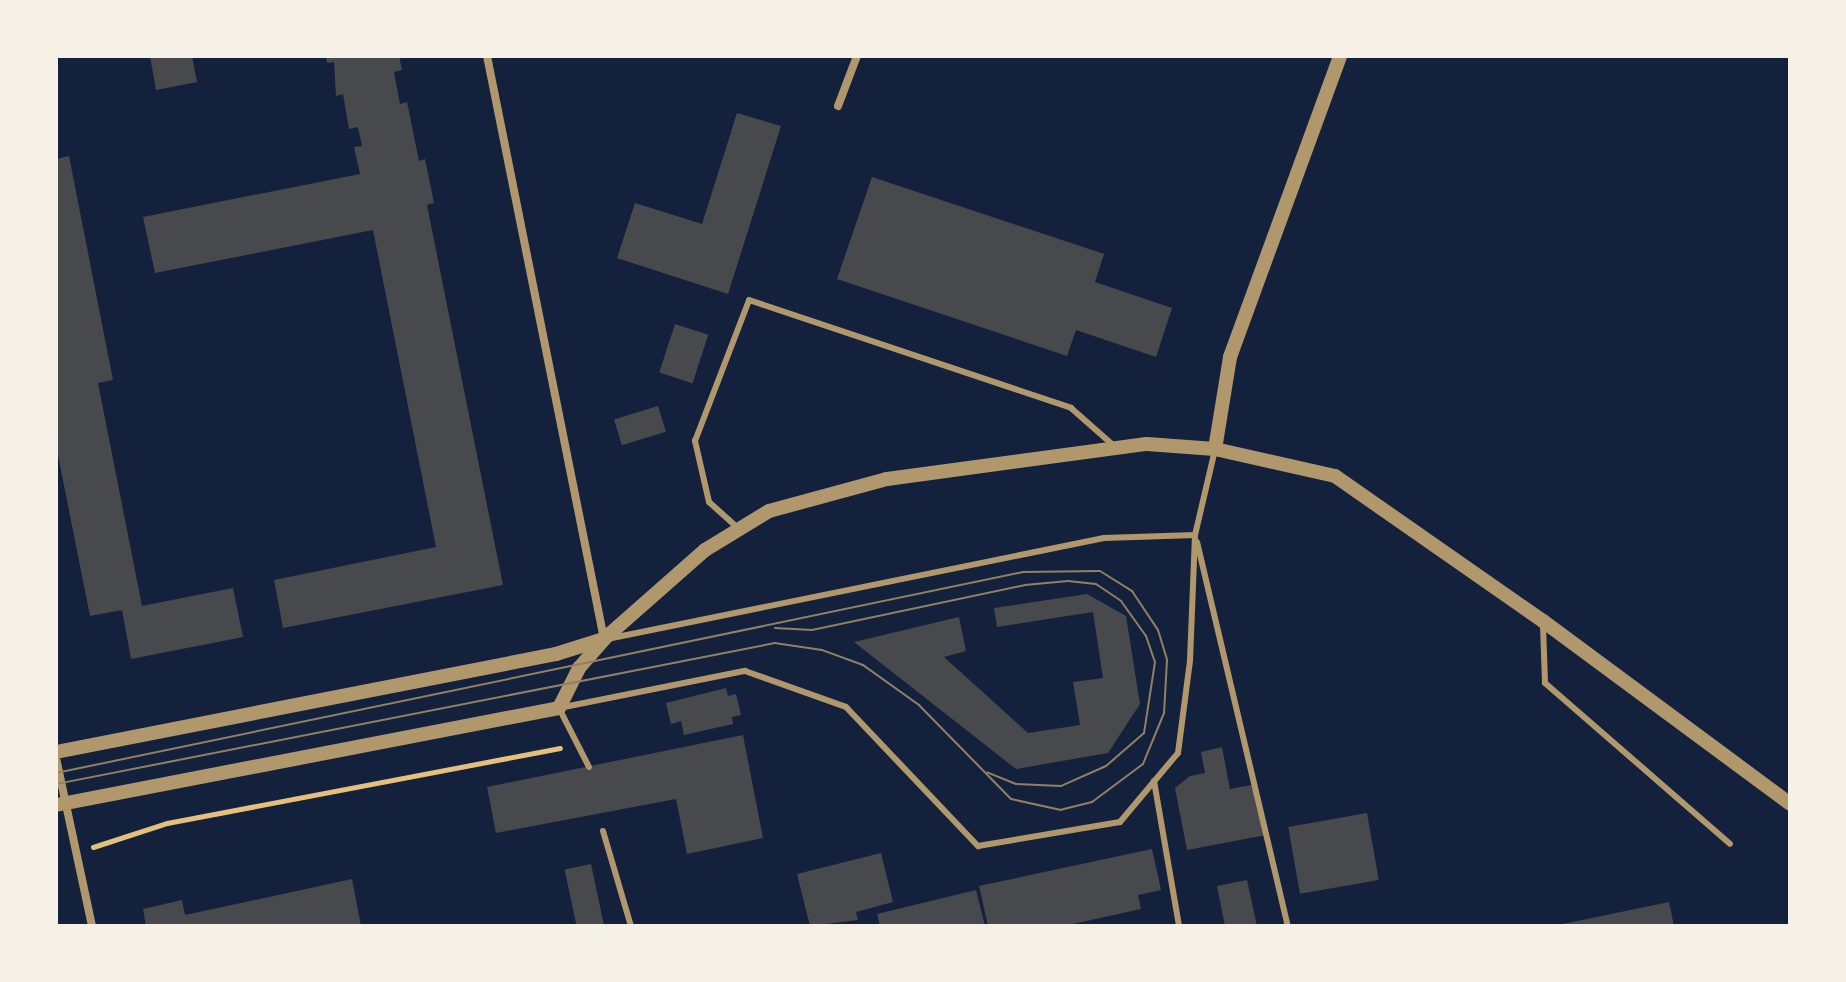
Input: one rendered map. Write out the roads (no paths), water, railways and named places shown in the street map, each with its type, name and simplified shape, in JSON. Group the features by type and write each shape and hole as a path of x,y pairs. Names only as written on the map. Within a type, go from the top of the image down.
{"street":[{"path":"487,56 604,639"},
{"path":"838,106 857,56"},
{"path":"1215,449 1230,357 1340,56"},
{"path":"61,804 559,708 579,668 604,639 705,550 769,511 887,479 1116,448 1215,449 1335,476 1543,621 1790,804"},
{"path":"56,752 556,654 604,639"},
{"path":"56,758 61,804 76,852 92,926"}],"lane":[{"path":"740,530 709,502 695,441 749,300 1071,408 1116,448"},
{"path":"589,767 581,744 559,708 745,671 846,707 978,846 1120,822 1178,753 1190,660 1195,535 1215,449"},
{"path":"604,639 1104,538 1195,535"},
{"path":"1195,535 1288,926"},
{"path":"1543,621 1545,683 1730,844"},
{"path":"1154,781 1179,926"},
{"path":"603,831 631,926"}],"tram line":[{"path":"56,773 1023,572 1100,571 1132,591 1158,630 1167,660 1164,713 1143,764 1092,802 1061,810 1011,799 919,705 863,665 822,650 775,643 56,784"},
{"path":"775,628 812,630 1025,585 1068,581 1096,584 1121,601 1146,636 1155,662 1144,733 1106,766 1061,786 1016,784 987,772"}]}
